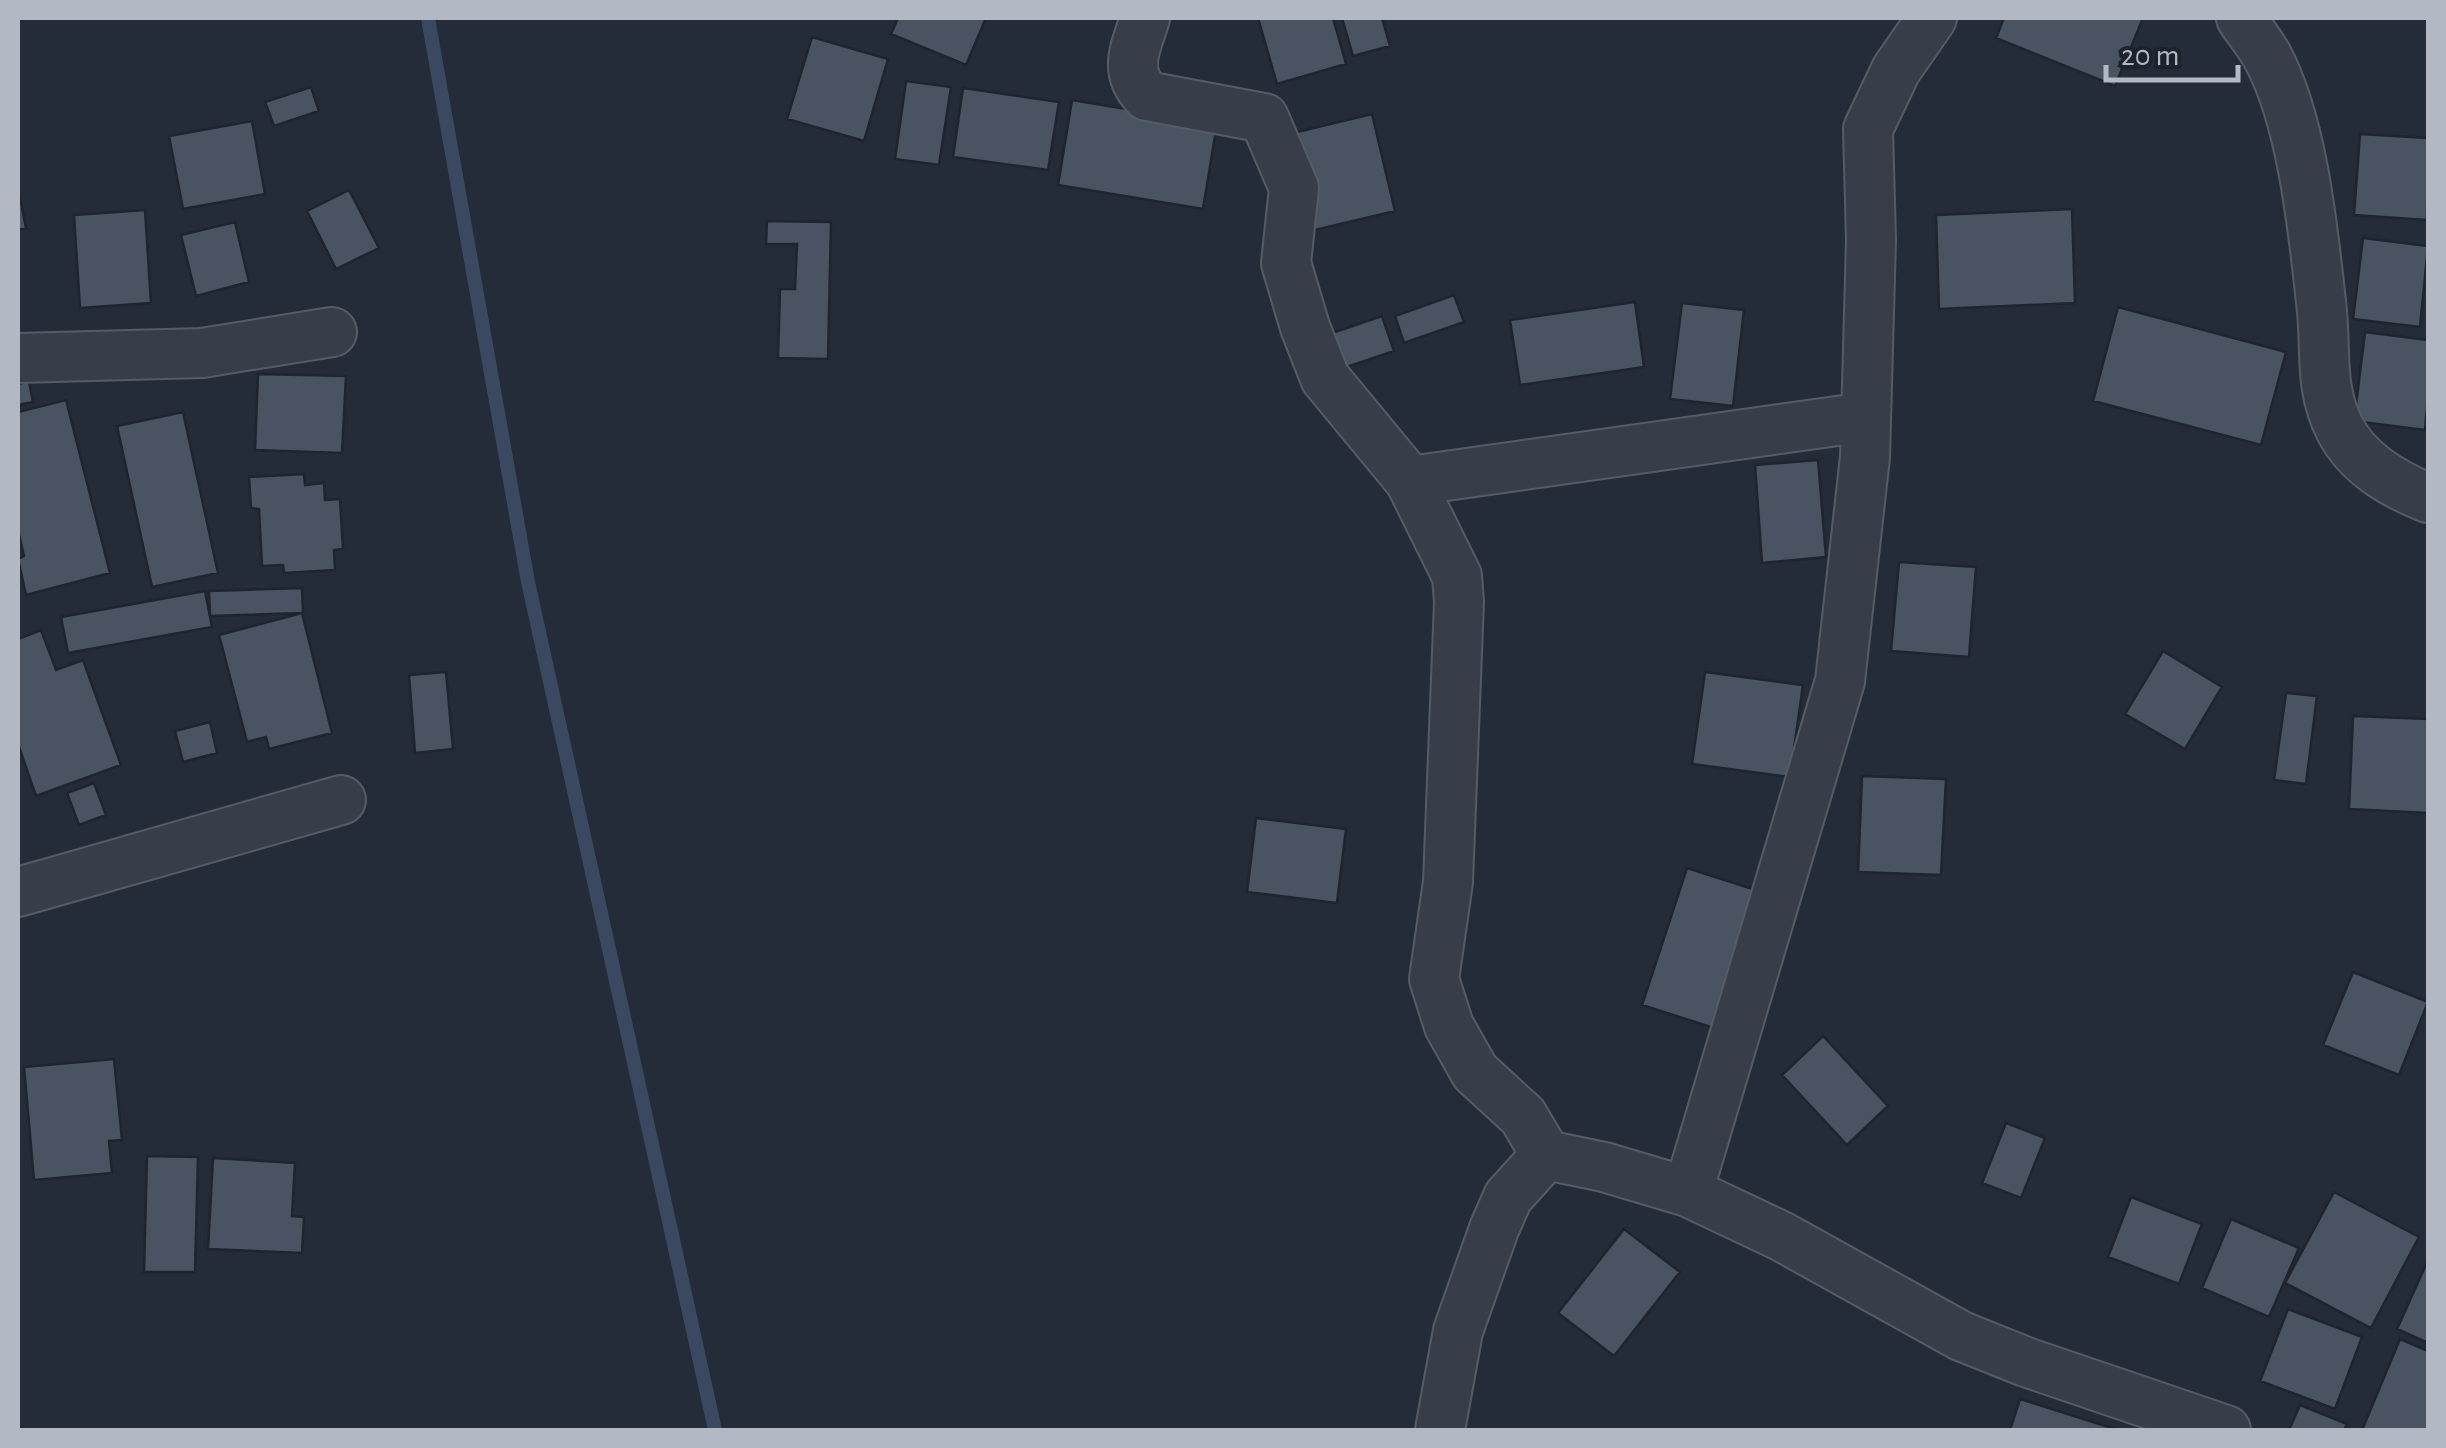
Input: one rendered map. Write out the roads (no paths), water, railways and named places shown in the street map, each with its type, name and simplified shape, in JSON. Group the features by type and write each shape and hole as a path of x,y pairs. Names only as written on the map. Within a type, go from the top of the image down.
{"street":[{"path":"1146,18 1132,63 1136,84 1147,96 1264,118 1294,188 1286,263 1325,378 1410,481 1457,576 1448,882 1434,979 1449,1026 1476,1072 1524,1116 1546,1155 1604,1167 1688,1192 1781,1236 1961,1336 2226,1430"},
{"path":"1688,1192 1840,680 1866,417 1871,240 1868,129 1896,70 1932,18"},
{"path":"2241,18 2268,57 2290,114 2322,305 2325,393 2341,431 2362,460 2399,487 2428,498"},
{"path":"18,358 202,353 332,332"},
{"path":"1410,481 1866,417"},
{"path":"18,892 342,800"},
{"path":"1440,1430 1458,1331 1494,1229 1508,1197 1546,1155"}],"waterway":[{"path":"428,18 528,582 715,1430"}]}
